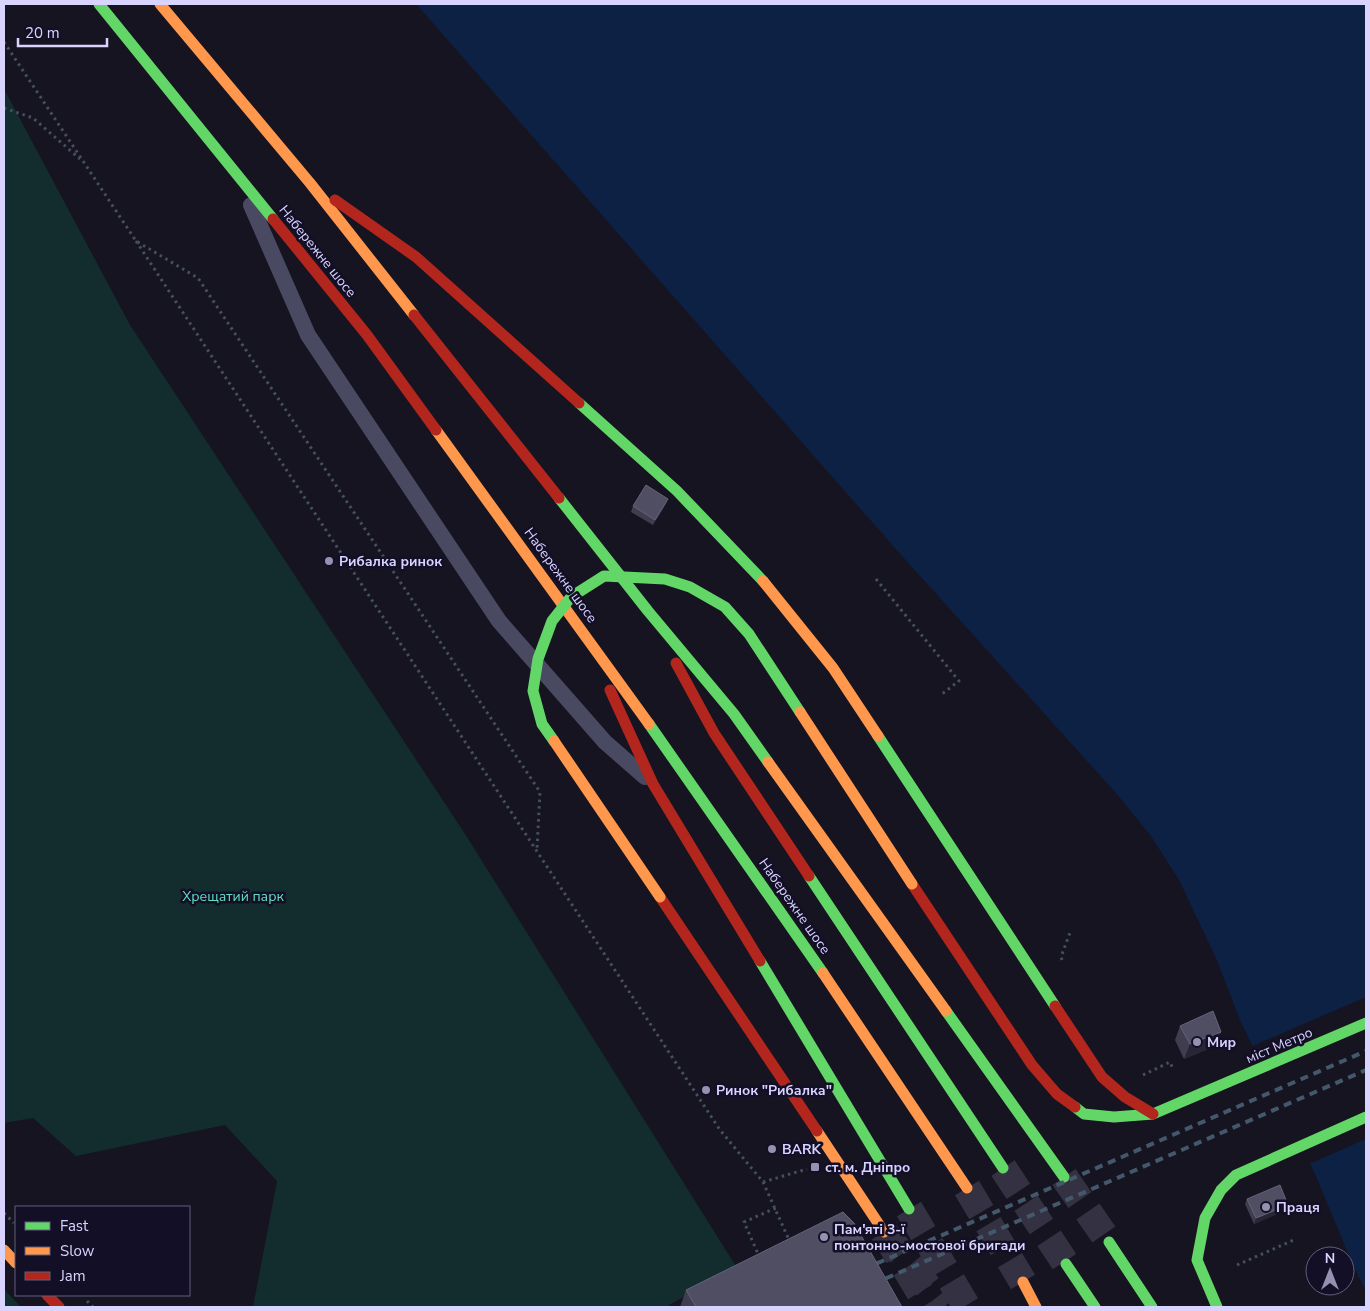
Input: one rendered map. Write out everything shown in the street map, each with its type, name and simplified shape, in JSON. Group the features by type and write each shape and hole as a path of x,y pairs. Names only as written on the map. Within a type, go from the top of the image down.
{"main road":[{"name":"Набережне шосе","path":"99,4 367,335 582,629 783,913 967,1188"},
{"name":"Набережне шосе","path":"160,4 310,183 648,611 734,714 1064,1177"},
{"path":"310,183 416,257 676,491 757,574 833,668 1102,1077 1125,1097 1153,1114"},
{"name":"міст Метро","path":"884,1232 542,724 533,691 538,659 552,621 571,597 604,576 665,579 690,586 725,607 749,634 1032,1065 1058,1094 1084,1114 1114,1118 1153,1114 1366,1023"},
{"name":"Набережне шосе","path":"648,611 714,733 1003,1168"},
{"path":"582,629 653,784 909,1209"},
{"path":"1217,1307 1197,1260 1205,1218 1221,1190 1236,1175 1366,1117"},
{"path":"1110,1242 1152,1307"},
{"path":"4,1250 15,1262"},
{"path":"1066,1264 1095,1307"},
{"path":"1023,1282 1036,1307"},
{"path":"48,1296 59,1307"}],"lane":[{"path":"239,178 308,335 499,621 605,742 653,784"}],"path":[{"path":"4,42 720,1130 763,1182 790,1242"},
{"path":"4,108 34,118 84,162"},
{"path":"136,241 198,278 540,792 537,850"},
{"path":"876,579 959,681 942,694"},
{"path":"1143,1075 1170,1062 1173,1069"},
{"path":"763,1182 815,1167"},
{"path":"767,1252 759,1256 744,1222 776,1208"},
{"path":"4,1213 15,1224"},
{"path":"1237,1265 1296,1239"},
{"path":"782,1246 790,1242 798,1244"}],"green space":[{"name":"Хрещатий парк","path":"4,89 130,325 467,837 737,1268 669,1305 670,1307 253,1307 277,1181 225,1125 76,1156 33,1118 4,1123"},
{"path":"4,1289 21,1307 4,1307"}],"water":[{"path":"416,4 1366,4 1366,1291 1355,1269 1355,1246 1345,1246 1316,1176 1240,1020 1216,958 1179,880 1151,836 1115,792 902,556"}],"pier":[{"path":"1366,997 1366,1139 1307,1165 1250,1047"}],"building":[{"path":"646,485 668,499 655,520 633,506"},
{"path":"1213,1011 1221,1032 1190,1044 1180,1026"},
{"path":"1280,1185 1288,1205 1256,1218 1247,1199"},
{"path":"843,1212 854,1223 902,1307 696,1307 686,1290"}],"tunnel":[{"path":"1003,1168 1066,1264"},
{"path":"1064,1177 1109,1242"},
{"path":"967,1188 1023,1282"},
{"path":"909,1209 967,1307"},
{"path":"884,1232 929,1307"},
{"path":"884,1232 944,1307"}],"railway":[{"path":"864,1269 1366,1051"},
{"path":"873,1284 1366,1070"}],"traffic: fast":[{"path":"99,4 273,219"},
{"path":"579,403 677,491 763,581"},
{"path":"559,498 648,611 734,714 768,762"},
{"path":"554,741 542,724 533,691 538,659 552,621 571,597 604,576 665,579 690,587 725,607 749,634 800,712"},
{"path":"649,724 823,973"},
{"path":"878,736 1055,1006"},
{"path":"809,876 1003,1168"},
{"path":"760,961 909,1209"},
{"path":"946,1011 1064,1177"},
{"path":"1075,1107 1084,1114 1114,1117 1153,1114 1366,1023"},
{"path":"1217,1307 1197,1260 1205,1218 1221,1190 1236,1175 1366,1117"},
{"path":"1109,1242 1152,1307"},
{"path":"1066,1264 1095,1307"}],"traffic: slow":[{"path":"160,4 310,183 414,315"},
{"path":"436,430 649,724"},
{"path":"763,581 833,668 878,736"},
{"path":"800,712 912,884"},
{"path":"554,741 660,897"},
{"path":"768,762 946,1011"},
{"path":"823,973 967,1188"},
{"path":"817,1131 884,1232"},
{"path":"4,1250 15,1262"},
{"path":"1023,1282 1036,1307"}],"traffic: jam":[{"path":"335,200 416,257 579,403"},
{"path":"273,219 367,335 436,430"},
{"path":"414,315 559,498"},
{"path":"676,663 714,733 809,876"},
{"path":"610,690 653,784 760,961"},
{"path":"912,884 1032,1065 1057,1094 1075,1107"},
{"path":"660,897 817,1131"},
{"path":"1055,1006 1102,1077 1125,1097 1153,1114"},
{"path":"48,1296 59,1307"}],"place":[{"name":"Рибалка ринок","path":"329,561"},
{"name":"Мир","path":"1197,1042"},
{"name":"Ринок \"Рибалка\"","path":"706,1090"},
{"name":"BARK","path":"772,1149"},
{"name":"ст. м. Дніпро","path":"815,1167"},
{"name":"Праця","path":"1266,1207"},
{"name":"Пам'яті 3-ї понтонно-мостової бригади","path":"824,1237"}]}
